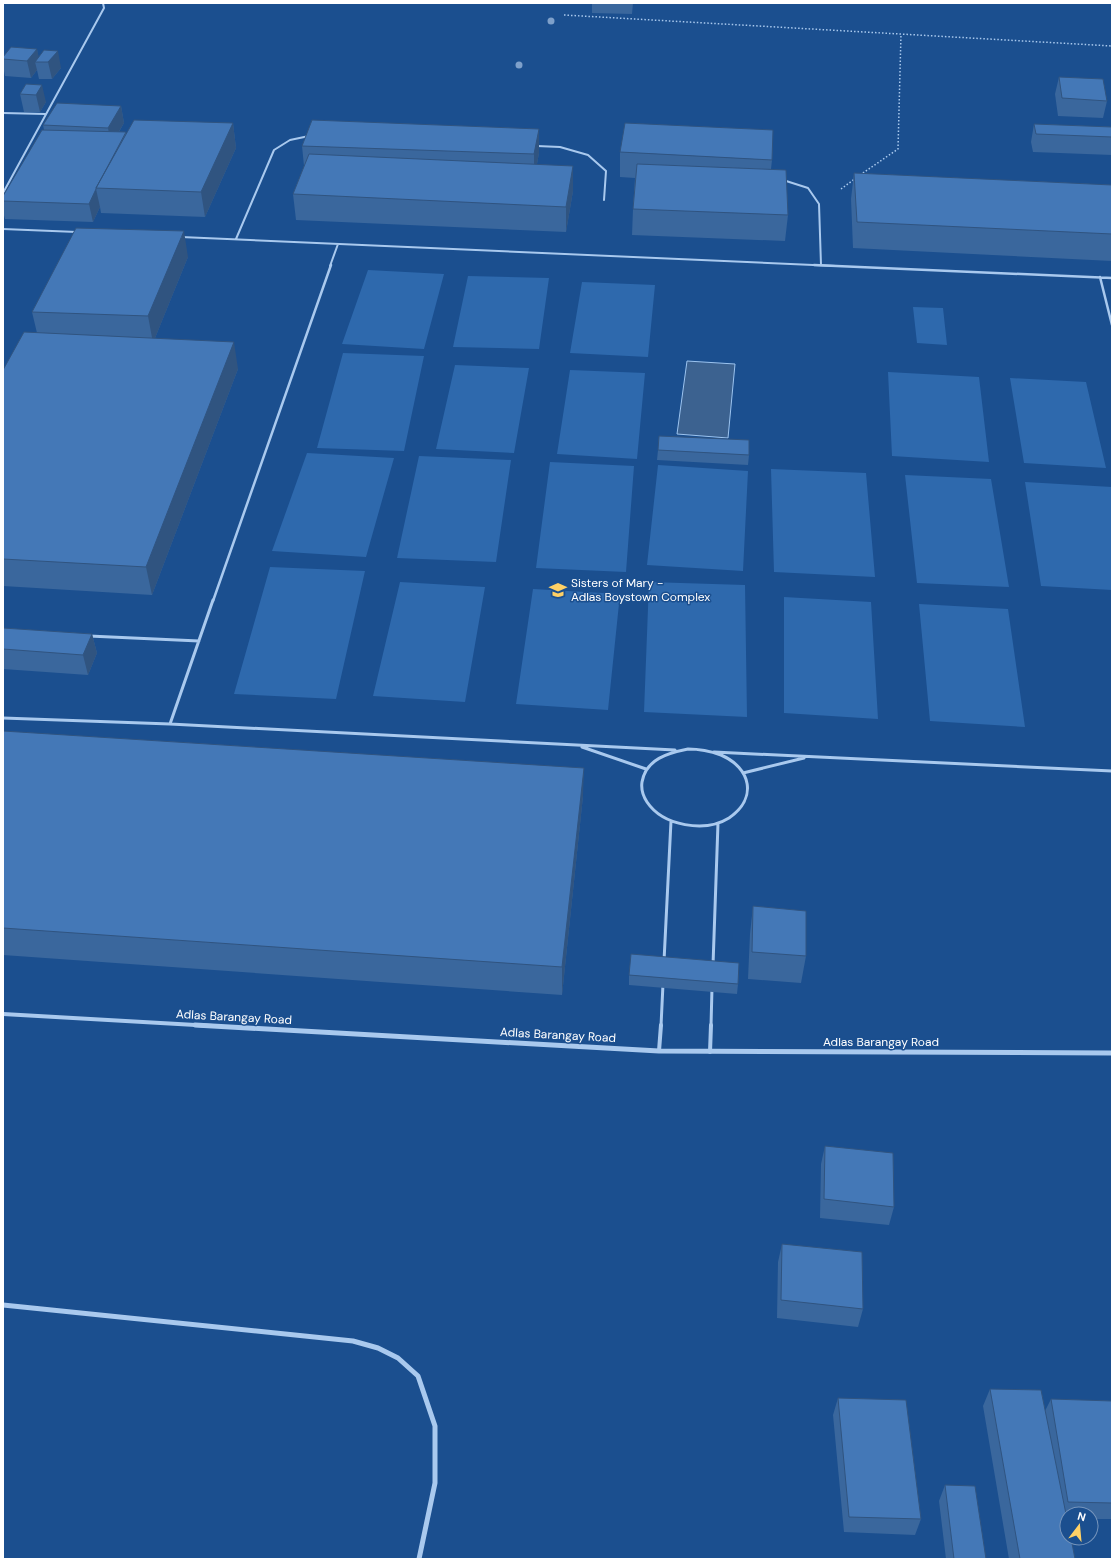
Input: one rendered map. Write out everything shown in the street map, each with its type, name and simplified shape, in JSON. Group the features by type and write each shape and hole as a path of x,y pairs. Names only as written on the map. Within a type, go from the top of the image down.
{"street":[{"name":"Adlas Barangay Road","path":"3,1014 659,1051 1112,1053"},
{"path":"3,1305 353,1341 378,1348 398,1358 418,1376 435,1426 435,1483 419,1559"}],"lane":[{"path":"3,193 104,8 103,3"},
{"path":"3,113 45,114"},
{"path":"236,239 274,150 284,142 297,137 310,136"},
{"path":"537,146 560,147 588,155 606,170 604,200"},
{"path":"783,180 808,188 819,204 821,265"},
{"path":"3,229 81,232"},
{"path":"174,236 1112,278"},
{"path":"170,724 338,244"},
{"path":"1100,277 1112,324"},
{"path":"81,636 199,641"},
{"path":"3,718 170,724 578,746 675,750 702,749 714,752 1112,771"},
{"path":"578,746 646,769"},
{"path":"675,750 653,761 646,769 642,780 642,792 647,803 657,813 671,821 694,826 718,823 731,816 742,808 747,797 748,785 743,774 736,765 714,752"},
{"path":"743,774 808,757"},
{"path":"664,964 671,821"},
{"path":"713,973 718,823"},
{"path":"659,1051 663,980"},
{"path":"710,1052 712,981"}],"path":[{"path":"564,15 1112,46"},
{"path":"819,204 898,149 901,34"}],"shaded area":[{"path":"368,270 444,274 424,349 342,344"},
{"path":"468,276 549,278 539,349 453,347"},
{"path":"582,282 655,285 648,357 570,353"},
{"path":"913,307 943,308 947,345 917,343"},
{"path":"343,353 424,356 404,451 317,448"},
{"path":"687,361 735,364 728,438 677,434"},
{"path":"455,365 529,368 514,453 436,449"},
{"path":"570,370 645,373 637,459 557,454"},
{"path":"888,372 979,377 989,462 892,456"},
{"path":"1010,378 1086,382 1106,468 1024,463"},
{"path":"307,453 394,458 366,557 272,551"},
{"path":"419,456 511,460 496,562 397,558"},
{"path":"550,462 634,466 626,572 536,568"},
{"path":"658,465 748,471 743,571 647,565"},
{"path":"771,469 866,473 875,577 774,572"},
{"path":"905,475 991,479 1009,587 917,583"},
{"path":"1025,482 1112,487 1112,590 1041,586"},
{"path":"270,567 365,571 336,699 234,694"},
{"path":"400,582 485,587 465,702 373,696"},
{"path":"649,582 745,585 747,717 644,712"},
{"path":"533,589 620,594 608,710 516,704"},
{"path":"784,597 871,602 878,719 784,713"},
{"path":"919,604 1008,609 1025,727 930,721"}],"building":[{"path":"11,47 37,49 27,61 3,59"},
{"path":"44,50 58,51 48,62 35,62"},
{"path":"1059,77 1103,79 1107,101 1062,98"},
{"path":"26,84 42,85 36,95 20,94"},
{"path":"57,103 121,106 108,128 43,125"},
{"path":"134,120 233,123 201,192 96,188"},
{"path":"312,120 539,129 534,154 302,146"},
{"path":"625,123 773,130 772,160 620,152"},
{"path":"1034,124 1112,127 1112,137 1036,134"},
{"path":"42,130 126,132 89,204 3,201 3,196"},
{"path":"309,154 573,166 566,207 293,194"},
{"path":"637,164 786,170 788,215 633,209"},
{"path":"854,173 1112,185 1112,234 857,222"},
{"path":"76,228 184,231 148,316 32,312"},
{"path":"24,332 234,342 146,567 3,559 3,370"},
{"path":"659,436 749,440 749,455 658,450"},
{"path":"3,628 92,634 83,655 3,649"},
{"path":"3,731 584,768 562,967 3,928"},
{"path":"753,906 806,911 806,956 752,952"},
{"path":"631,954 739,963 738,984 629,975"},
{"path":"825,1146 893,1153 894,1207 824,1199"},
{"path":"782,1244 862,1252 863,1309 781,1300"},
{"path":"990,1389 1041,1390 1064,1506 1059,1506 1059,1546 1073,1546 1075,1559 1020,1559"},
{"path":"838,1398 906,1400 921,1519 849,1517"},
{"path":"1051,1399 1112,1401 1112,1503 1068,1502"},
{"path":"945,1485 975,1486 986,1559 954,1559"}],"place":[{"name":"Sisters of Mary - Adlas Boystown Complex","path":"558,590"}]}
